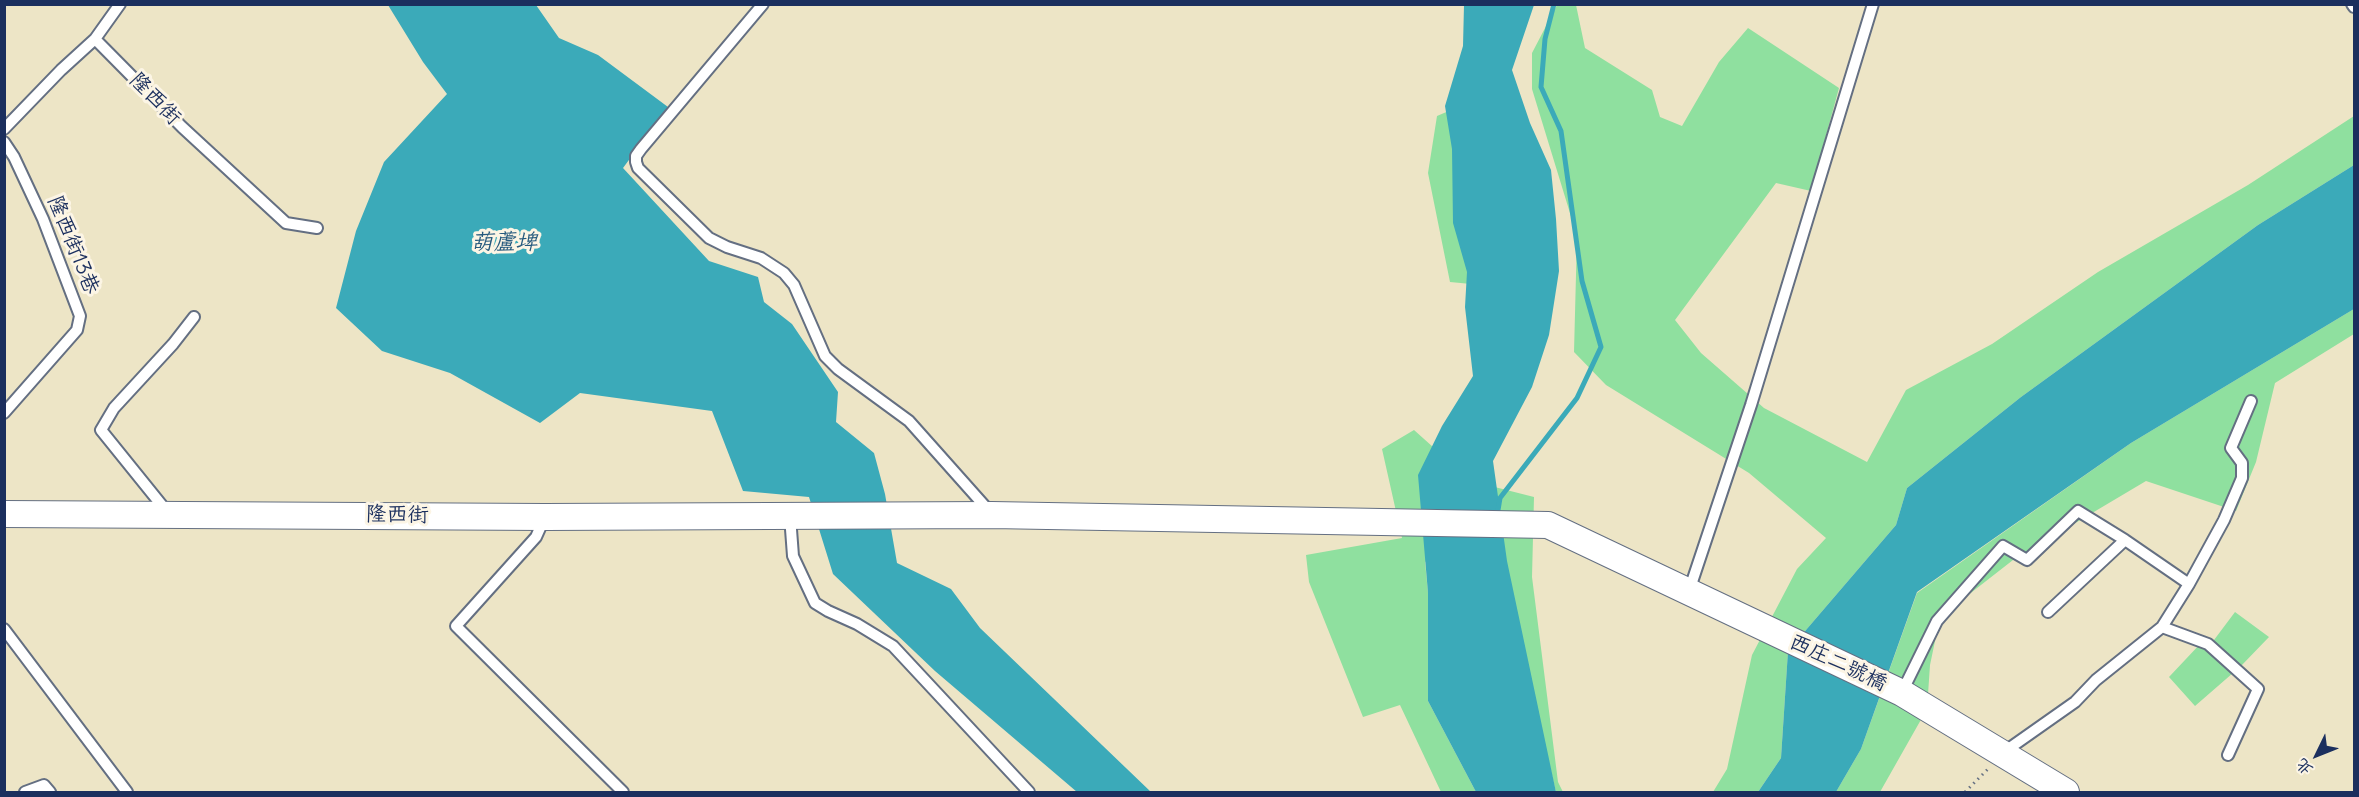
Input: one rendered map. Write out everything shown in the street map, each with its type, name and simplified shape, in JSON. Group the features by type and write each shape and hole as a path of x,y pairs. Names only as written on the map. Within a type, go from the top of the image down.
{"street":[{"name":"隆西街","path":"4,514 168,513 545,517 992,515 1478,523"},
{"name":"西庄二號橋","path":"1478,523 1548,525 1902,693 2066,792"}],"lane":[{"path":"4,129 61,70 95,39 120,4"},
{"path":"763,4 641,149 636,162 638,168 709,238 727,247 761,258 784,273 798,293 825,356 838,369 909,421 992,515"},
{"path":"1689,592 1751,405 1873,4"},
{"name":"隆西街","path":"95,39 182,127 286,224 317,228"},
{"name":"隆西街13巷","path":"4,142 14,157 43,219 80,316 77,330 4,413"},
{"path":"168,513 101,430 114,408 173,344 194,317"},
{"path":"2003,753 2075,702 2096,680 2162,627 2189,584 2224,520 2242,478 2242,463 2231,448 2251,401"},
{"path":"1902,693 1937,621 2003,546 2027,560 2078,511 2189,584"},
{"path":"790,516 793,556 815,603 893,646 1029,792"},
{"path":"545,517 536,537 456,626 623,792"},
{"path":"2048,612 2125,540"},
{"path":"2162,627 2208,644 2258,689 2228,755"},
{"path":"4,629 127,792"},
{"path":"25,792 44,785 50,792"}],"path":[{"path":"1965,792 2003,753"}],"green space":[{"path":"1557,5 1576,5 1585,48 1652,90 1660,117 1682,126 1719,62 1748,28 1839,88 1811,191 1776,183 1675,320 1701,353 1764,408 1867,462 1906,390 1992,344 2098,272 2248,185 2354,116 2354,165 2258,225 2021,397 1907,488 1896,525 1788,651 1781,758 1758,792 1713,792 1727,769 1752,655 1797,569 1826,538 1749,473 1606,385 1574,352 1577,236 1532,89 1532,53"},
{"path":"1458,107 1471,284 1450,282 1428,173 1437,116"},
{"path":"2354,309 2354,334 2275,383 2256,462 2236,511 2146,481 2013,560 1940,617 1930,665 1927,709 1880,792 1836,792 1861,749 1917,593 2131,443"},
{"path":"1414,430 1471,481 1534,497 1532,577 1558,782 1563,792 1556,792 1542,733 1425,561 1428,593 1428,701 1476,792 1441,792 1400,705 1363,717 1309,582 1306,555 1402,538 1382,449"},
{"path":"2235,612 2269,637 2241,666 2195,706 2169,677 2201,643 2208,648"}],"water":[{"name":"葫蘆埤","path":"388,5 536,5 559,38 598,55 668,107 623,168 709,261 758,277 764,302 792,324 838,392 836,422 874,453 885,494 897,563 951,589 980,628 1151,792 1077,792 935,671 833,574 809,497 743,491 712,411 580,393 540,423 450,373 382,351 336,308 356,231 384,162 447,94 423,62"},
{"path":"1464,5 1534,5 1512,70 1530,123 1551,170 1559,271 1549,335 1532,387 1493,461 1507,561 1556,792 1476,792 1428,701 1428,593 1418,475 1442,426 1473,376 1465,307 1467,272 1453,223 1452,149 1445,106 1463,46"},
{"path":"2354,165 2354,309 2131,443 1917,592 1861,749 1836,792 1758,792 1781,758 1788,651 1896,525 1907,488 2021,397 2258,225"}],"waterway":[{"path":"1498,510 1500,498 1577,398 1601,347 1582,281 1561,131 1541,87 1545,39 1554,4"}]}
